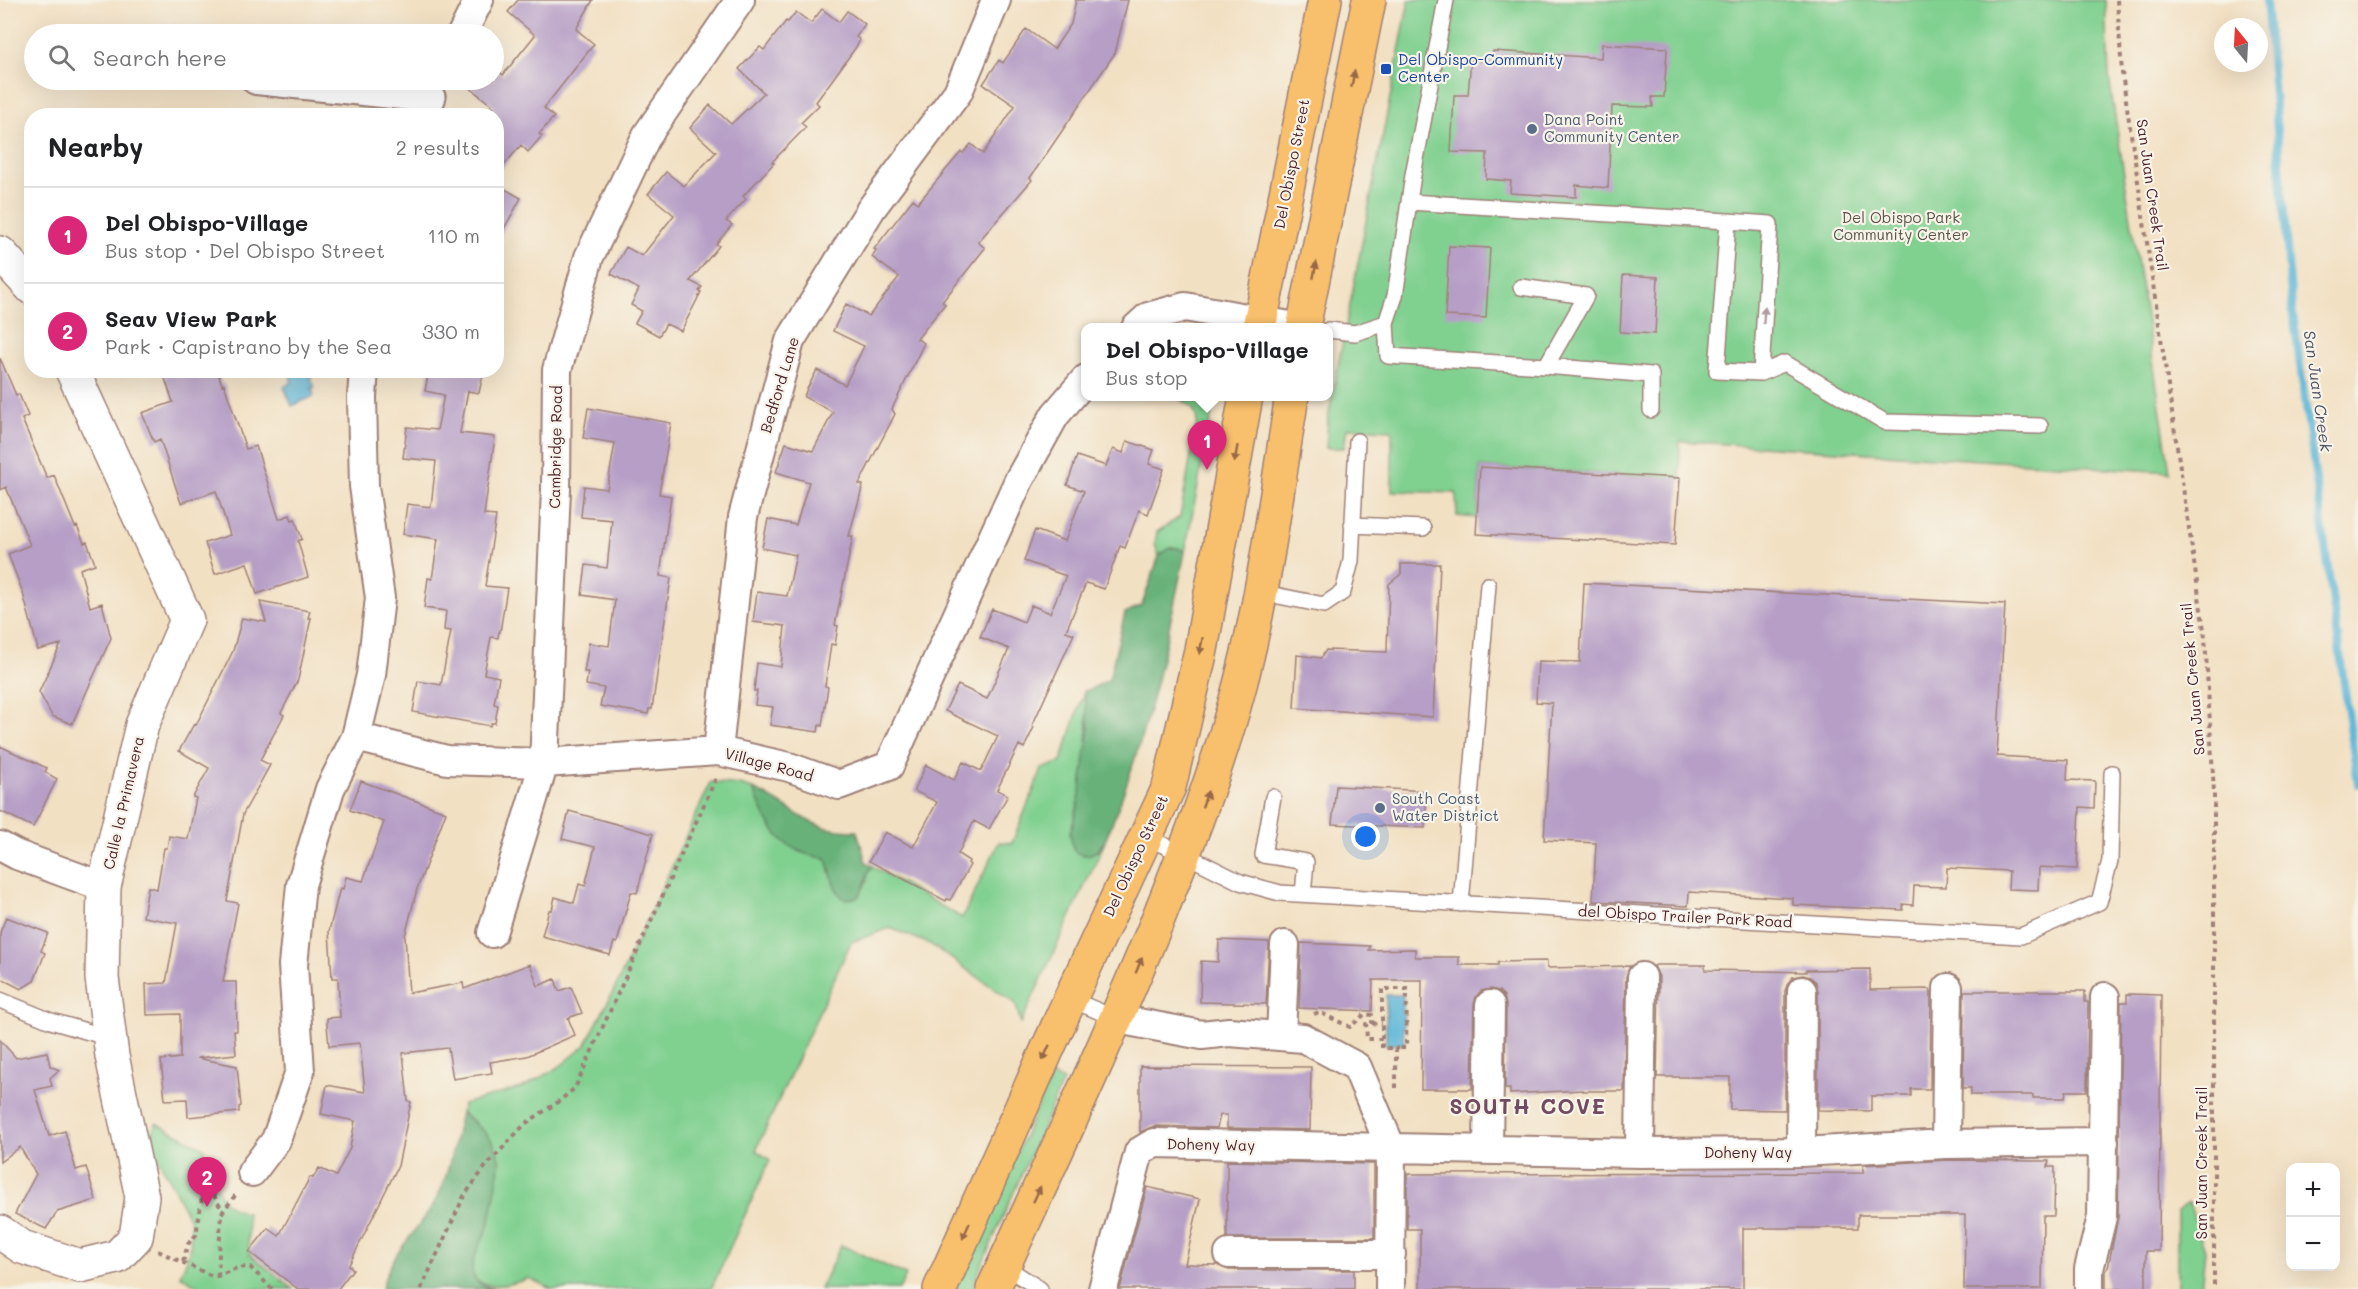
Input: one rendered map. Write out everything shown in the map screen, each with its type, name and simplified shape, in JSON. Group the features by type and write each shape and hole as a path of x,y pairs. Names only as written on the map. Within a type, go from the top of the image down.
{"main road":[{"name":"Del Obispo Street","path":"1260,323 1325,0"},
{"path":"1303,323 1369,0"},
{"name":"Del Obispo Street","path":"940,1289 1070,999 1169,787 1193,689 1245,401"},
{"path":"998,1277 1117,1019 1215,771 1234,705 1259,592 1291,401"}],"street":[{"path":"467,24 479,0"},
{"name":"Cambridge Road","path":"492,933 544,763 556,490 557,370 589,257 647,135 740,0"},
{"name":"Bedford Lane","path":"722,752 743,517 790,341 871,209 958,92 996,0"},
{"path":"353,90 431,98"},
{"path":"0,253 24,279"},
{"path":"1141,323 1148,317 1185,307 1256,323"},
{"name":"Calle la Primavera","path":"76,378 187,620 142,725 104,887 102,978 110,1038 142,1197 136,1237 124,1249"},
{"path":"252,1172 276,1140 300,1071 293,965 301,885 330,789 356,737 371,675 380,598 364,486 363,378"},
{"name":"Village Road","path":"356,737 447,760 544,763 722,752 789,767 839,785 889,766 1019,480 1055,415 1081,385"},
{"path":"0,846 17,855 104,887"},
{"path":"1281,1036 1285,945"},
{"path":"1640,1153 1642,977"},
{"path":"1946,1144 1948,988"},
{"path":"1801,1152 1802,991"},
{"path":"2088,1289 2089,1269 2102,1217 2104,997"},
{"path":"1488,1150 1490,1005"},
{"path":"1117,1019 1202,1035 1229,1032 1303,1038 1357,1067 1391,1148 1390,1289"},
{"name":"Doheny Way","path":"1103,1289 1138,1152 1154,1143 1640,1153 1801,1152 1946,1144 2104,1142"},
{"path":"0,1232 21,1247 80,1266 124,1249"},
{"path":"1229,1254 1390,1254"}],"lane":[{"path":"1446,0 1409,202 1395,296 1386,323 1388,356 1651,375 1651,410"},
{"path":"1409,202 1770,224 1761,373"},
{"path":"1728,221 1717,371 1761,373 1785,363 1885,422 2040,426"},
{"path":"1521,287 1586,296 1546,366"},
{"path":"1333,330 1355,333 1386,323"},
{"path":"1259,592 1324,604 1343,592 1351,561 1357,441"},
{"path":"1352,525 1423,528"},
{"path":"1461,904 1488,585"},
{"name":"del Obispo Trailer Park Road","path":"1145,837 1240,882 1280,893 2021,936 2099,902 2110,861 2112,773"},
{"path":"1273,797 1263,855 1306,862 1303,894"},
{"path":"1070,999 1117,1019"},
{"path":"0,1000 51,1021 110,1038"},
{"path":"998,1277 1040,1289"}],"path":[{"name":"San Juan Creek Trail","path":"2117,0 2122,73 2205,637 2214,792 2214,1289"},
{"path":"421,1289 464,1196 486,1166 525,1124 575,1088 716,780 722,752"},
{"path":"1382,989 1407,989 1406,1048 1382,1048 1382,1040 1382,989"},
{"path":"1310,1015 1319,1012 1350,1027 1365,1014 1372,1015 1372,1024"},
{"path":"1382,1023 1366,1024 1367,1039 1382,1040"},
{"path":"1396,1048 1396,1098"},
{"path":"218,1276 219,1222 223,1209 252,1172"},
{"path":"183,1262 188,1244 196,1235 204,1186 209,1183 217,1202 223,1209"},
{"path":"124,1249 183,1262 212,1276 250,1267 272,1289"}],"green space":[{"name":"Del Obispo Park Community Center","path":"1409,0 2106,0 2109,77 2170,472 1680,441 1680,478 1480,467 1477,518 1457,516 1456,493 1392,491 1392,430 1347,428 1344,448 1326,448 1333,392"},
{"path":"1185,401 1214,401 1185,552 1178,548 1170,548 1159,556 1155,544 1157,532 1180,517 1197,422 1191,406"},
{"path":"1170,548 1178,548 1185,552 1170,626 1142,735 1105,841 1091,854 1079,854 1074,851 1070,833 1078,807 1089,729 1084,692 1109,680 1125,613 1142,605 1159,556"},
{"path":"1084,692 1088,728 1086,763 1070,833 1098,852 1105,842 1021,1023 1015,1003 930,944 890,928 851,942 756,1150 770,1160 711,1289 551,1289 529,1278 502,1285 489,1285 477,1281 472,1272 472,1263 490,1217 500,1161 475,1122 461,1113 463,1104 524,1087 559,1067 585,1046 618,982 711,782 740,785 753,789 765,815 779,836 798,850 826,858 830,866 830,873 867,881 867,873 872,866 962,918 999,842 1012,843 1042,769 1061,762"},
{"path":"753,789 813,823 840,830 857,831 866,862 872,866 863,890 857,898 844,899 839,894 826,858 798,851 779,836 771,827"},
{"path":"1052,1075 1063,1081 971,1289 955,1289"},
{"path":"461,1113 489,1137 499,1158 488,1227 475,1254 472,1272 475,1279 483,1285 495,1289 382,1289 398,1252 437,1198 448,1167"},
{"path":"156,1123 204,1148 204,1158 201,1164 203,1171 214,1174 223,1200 233,1208 247,1213 249,1254 293,1289 202,1289 180,1275 190,1248 190,1220 151,1144"},
{"path":"2189,1203 2205,1250 2201,1289 2177,1289 2177,1211"},
{"path":"841,1245 906,1275 899,1289 820,1289"}],"water":[{"path":"291,378 310,378 315,387 312,388 314,396 292,406 284,387 292,382"},
{"path":"1386,995 1403,995 1404,1044 1386,1045"}],"building":[{"path":"518,0 593,0 576,29 594,44 544,108 554,117 539,134 542,136 528,152 521,145 504,165 504,108 493,108 473,90 504,90 504,74 535,35 508,12"},
{"path":"1076,0 1128,0 1115,53 1030,178 1032,180 978,242 985,248 942,302 945,304 917,339 924,343 892,409 895,414 859,484 863,485 849,536 853,536 835,625 838,626 835,645 831,644 822,726 819,725 818,732 770,725 773,707 755,705 757,663 781,667 785,626 753,622 757,592 787,596 796,555 762,548 768,519 796,525 809,482 776,472 786,443 813,451 833,412 804,397 806,391 817,370 845,385 864,346 833,331 846,304 869,316 899,277 872,257 876,250 874,249 913,199 918,203 961,152 963,153 971,144 983,154 1015,106 983,84 999,60 1003,63 1026,29 1054,49 1071,24"},
{"path":"822,9 839,22 847,11 865,24 856,37 860,40 856,47 816,102 819,105 801,123 806,127 743,196 746,199 726,221 732,225 716,244 719,246 690,281 702,287 681,331 666,324 659,336 635,323 642,311 631,305 639,289 611,274 626,247 642,256 674,215 648,194 666,172 684,186 716,152 690,128 710,105 731,124 764,93 739,69 760,47 764,50 786,21 788,22 796,12 811,23"},
{"name":"Dana Point Community Center","path":"1602,44 1667,48 1664,97 1652,97 1653,107 1612,106 1608,188 1576,185 1576,197 1510,193 1511,181 1486,179 1487,153 1451,152 1454,95 1468,95 1471,60 1492,62 1493,51 1601,58"},
{"path":"504,188 521,198 504,229"},
{"path":"1449,246 1490,248 1486,318 1445,316"},
{"path":"1623,275 1658,277 1655,334 1620,332"},
{"path":"0,358 28,416 22,419 47,478 54,475 75,527 77,526 84,543 87,542 95,564 80,569 90,607 102,603 111,638 72,724 52,716 39,692 61,644 38,650 23,593 8,554 30,545 6,487 0,490"},
{"path":"165,378 220,378 222,385 224,384 246,449 256,446 279,519 290,515 292,520 295,519 302,539 298,541 308,577 257,594 247,563 215,574 205,543 230,535 216,491 181,503 160,439 154,442 142,413 173,402"},
{"path":"427,378 482,378 479,393 468,391 460,433 495,437 484,515 496,516 485,586 507,588 500,632 498,638 491,637 484,674 499,677 494,704 498,705 495,723 491,723 490,726 413,712 418,681 441,685 451,631 444,630 446,611 424,608 428,578 432,579 438,539 403,534 407,504 431,507 436,461 403,458 407,427 437,430 444,395 425,391"},
{"path":"588,408 671,423 659,494 671,496 660,576 671,578 652,709 649,709 648,714 600,706 604,688 586,685 588,672 584,672 589,643 609,646 615,600 582,595 586,565 607,568 612,520 581,517 584,486 607,489 615,443 583,438"},
{"path":"1127,441 1154,450 1149,464 1164,469 1148,514 1139,510 1125,548 1120,546 1104,589 1086,583 1066,631 1074,634 1024,748 1019,745 997,790 1008,795 989,829 974,821 958,854 969,861 970,865 950,900 946,901 869,861 885,832 913,847 937,802 914,791 926,765 954,780 963,762 981,771 998,736 945,711 958,685 987,699 1009,649 980,637 992,609 1024,622 1031,605 1050,613 1066,576 1024,561 1035,530 1065,541 1084,491 1067,485 1077,456 1106,466 1113,449 1123,453"},
{"path":"1480,467 1680,478 1675,545 1476,534"},
{"path":"1401,564 1440,564 1433,717 1294,708 1297,655 1321,658 1326,650 1387,652 1389,584 1401,574"},
{"path":"1584,583 2005,604 1997,756 2068,760 2067,780 2095,781 2094,808 2080,807 2077,869 2039,867 2038,890 2008,889 2009,871 1947,868 1946,887 1914,886 1913,905 1903,904 1903,910 1793,905 1793,898 1689,892 1688,906 1593,901 1596,843 1544,840 1552,703 1536,702 1538,661 1580,662"},
{"path":"260,602 310,611 308,618 311,618 298,680 281,713 284,715 260,760 270,765 243,814 227,901 238,903 223,982 236,982 237,1031 234,1031 236,1054 197,1058 237,1066 241,1106 239,1112 188,1117 187,1099 165,1100 161,1060 180,1058 180,1014 147,1015 146,984 166,983 177,923 143,917 148,887 157,889 164,848 167,848 169,836 188,839 196,798 193,797 209,768 179,751 194,724 196,725 233,651 242,618 266,622"},
{"path":"0,746 47,768 45,772 57,779 33,827 0,811"},
{"path":"361,781 446,812 417,889 405,936 409,993 463,983 464,989 530,964 538,986 555,979 559,991 571,987 582,1013 568,1018 575,1035 527,1056 490,1062 492,1073 453,1079 448,1048 403,1053 408,1101 411,1102 398,1166 349,1265 353,1269 338,1289 298,1289 249,1252 268,1228 279,1236 310,1177 313,1178 319,1168 336,1176 350,1148 355,1121 321,1114 327,1085 365,1092 360,1043 329,1046 327,1025 327,1018 340,1017 338,978 332,978 329,931 340,888 343,889 346,877 363,881 384,822 350,810"},
{"name":"South Coast Water District","path":"1336,786 1427,791 1425,828 1332,824"},
{"path":"569,811 653,834 637,893 631,892 617,943 614,942 610,955 542,936 555,897 574,903 579,884 585,886 595,847 562,839"},
{"path":"6,917 48,933 41,951 45,953 34,981 21,989 0,978 0,933"},
{"path":"1219,940 1269,942 1266,1004 1200,1002 1201,961 1218,962"},
{"path":"1301,943 1370,946 1369,950 1415,949 1415,957 1459,957 1459,965 1547,961 1547,968 1630,966 1626,977 1624,1091 1583,1090 1510,1094 1510,1089 1505,1089 1506,1005 1504,996 1499,991 1490,989 1481,991 1474,1004 1472,1089 1421,1089 1422,980 1373,980 1372,1011 1299,1008"},
{"path":"1705,965 1705,970 1806,972 1806,970 1870,969 1870,990 1930,989 1930,1089 1911,1089 1911,1096 1871,1096 1871,1111 1818,1110 1818,991 1816,982 1803,975 1793,977 1785,991 1785,1110 1730,1109 1730,1077 1657,1077 1659,977 1654,966"},
{"path":"1964,991 2085,991 2085,1002 2088,1002 2087,1091 2066,1091 2065,1098 2033,1098 2033,1095 1971,1095 1971,1088 1963,1088"},
{"path":"2127,994 2161,995 2159,1251 2146,1251 2146,1289 2106,1289 2106,1271 2118,1217 2121,1002 2127,1002"},
{"path":"0,1040 16,1058 47,1052 50,1066 59,1070 50,1078 52,1086 35,1090 49,1136 65,1131 76,1170 86,1167 96,1200 57,1212 46,1229 15,1214 36,1174 20,1147 0,1162"},
{"path":"1140,1066 1311,1067 1310,1130 1227,1128 1227,1115 1220,1115 1217,1128 1154,1126 1140,1132"},
{"path":"1947,1160 2049,1161 2048,1167 2055,1167 2054,1216 2043,1216 2042,1289 1964,1289 1965,1215 1858,1215 1858,1228 1743,1228 1743,1289 1420,1289 1420,1229 1407,1229 1407,1174 1863,1173 1863,1165"},
{"path":"1227,1161 1374,1164 1374,1238 1227,1238"},
{"path":"1147,1187 1200,1199 1185,1264 1217,1265 1229,1270 1354,1270 1354,1289 1120,1289"}],"waterway":[{"name":"San Juan Creek","path":"2266,0 2292,307 2358,784"}],"place":[{"name":"Del Obispo-Community Center","path":"1386,69"},
{"name":"Dana Point Community Center","path":"1532,129"},
{"name":"Del Obispo-Village","path":"1207,470"},
{"name":"South Coast Water District","path":"1380,808"},
{"name":"Seav View Park","path":"207,1207"}],"district":[{"name":"SOUTH COVE","path":"1528,1107"}]}
